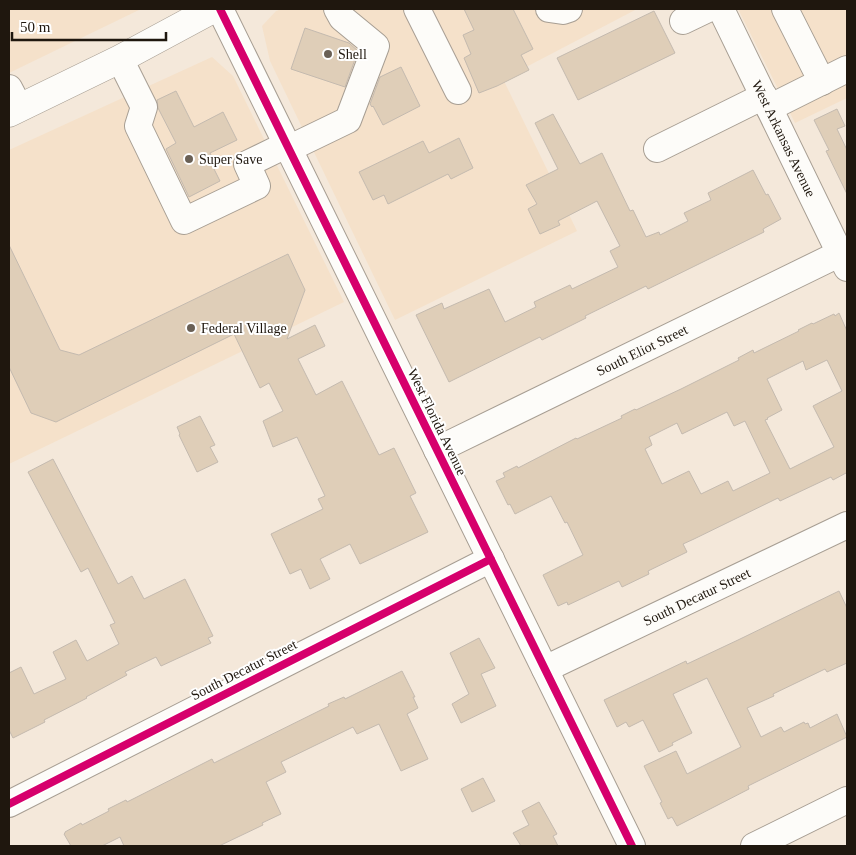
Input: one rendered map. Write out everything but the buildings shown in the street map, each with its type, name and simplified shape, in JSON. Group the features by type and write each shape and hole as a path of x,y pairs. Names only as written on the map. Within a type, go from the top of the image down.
{"main road":[{"path":"12,103 120,59 213,9"}],"street":[{"name":"West Florida Avenue","path":"220,9 632,846"},
{"path":"120,59 144,108 138,126 184,221 257,186 247,164 348,120 376,46 342,18 337,9"},
{"path":"418,9 458,91"},
{"path":"549,9 562,11 569,9"},
{"path":"683,21 708,9"},
{"name":"West Arkansas Avenue","path":"721,9 845,257"},
{"path":"785,9 822,82"},
{"path":"657,149 766,102 822,82 847,69"},
{"name":"South Eliot Street","path":"437,450 845,257"},
{"name":"South Decatur Street","path":"545,669 847,526"},
{"name":"South Decatur Street","path":"9,804 491,560"},
{"path":"754,846 847,800"}],"shaded area":[{"path":"9,9 141,9 9,73"},
{"path":"282,9 637,9 503,79 577,231 395,320 270,61 262,26 276,11"},
{"path":"738,9 847,9 847,98 795,123"},
{"path":"212,57 233,76 344,302 9,464 9,150"}],"cycle path":[{"path":"220,9 632,846"},
{"path":"9,804 491,559"}],"place":[{"name":"Shell","path":"328,54"},
{"name":"Super Save","path":"189,159"},
{"name":"Federal Village","path":"191,328"}]}
